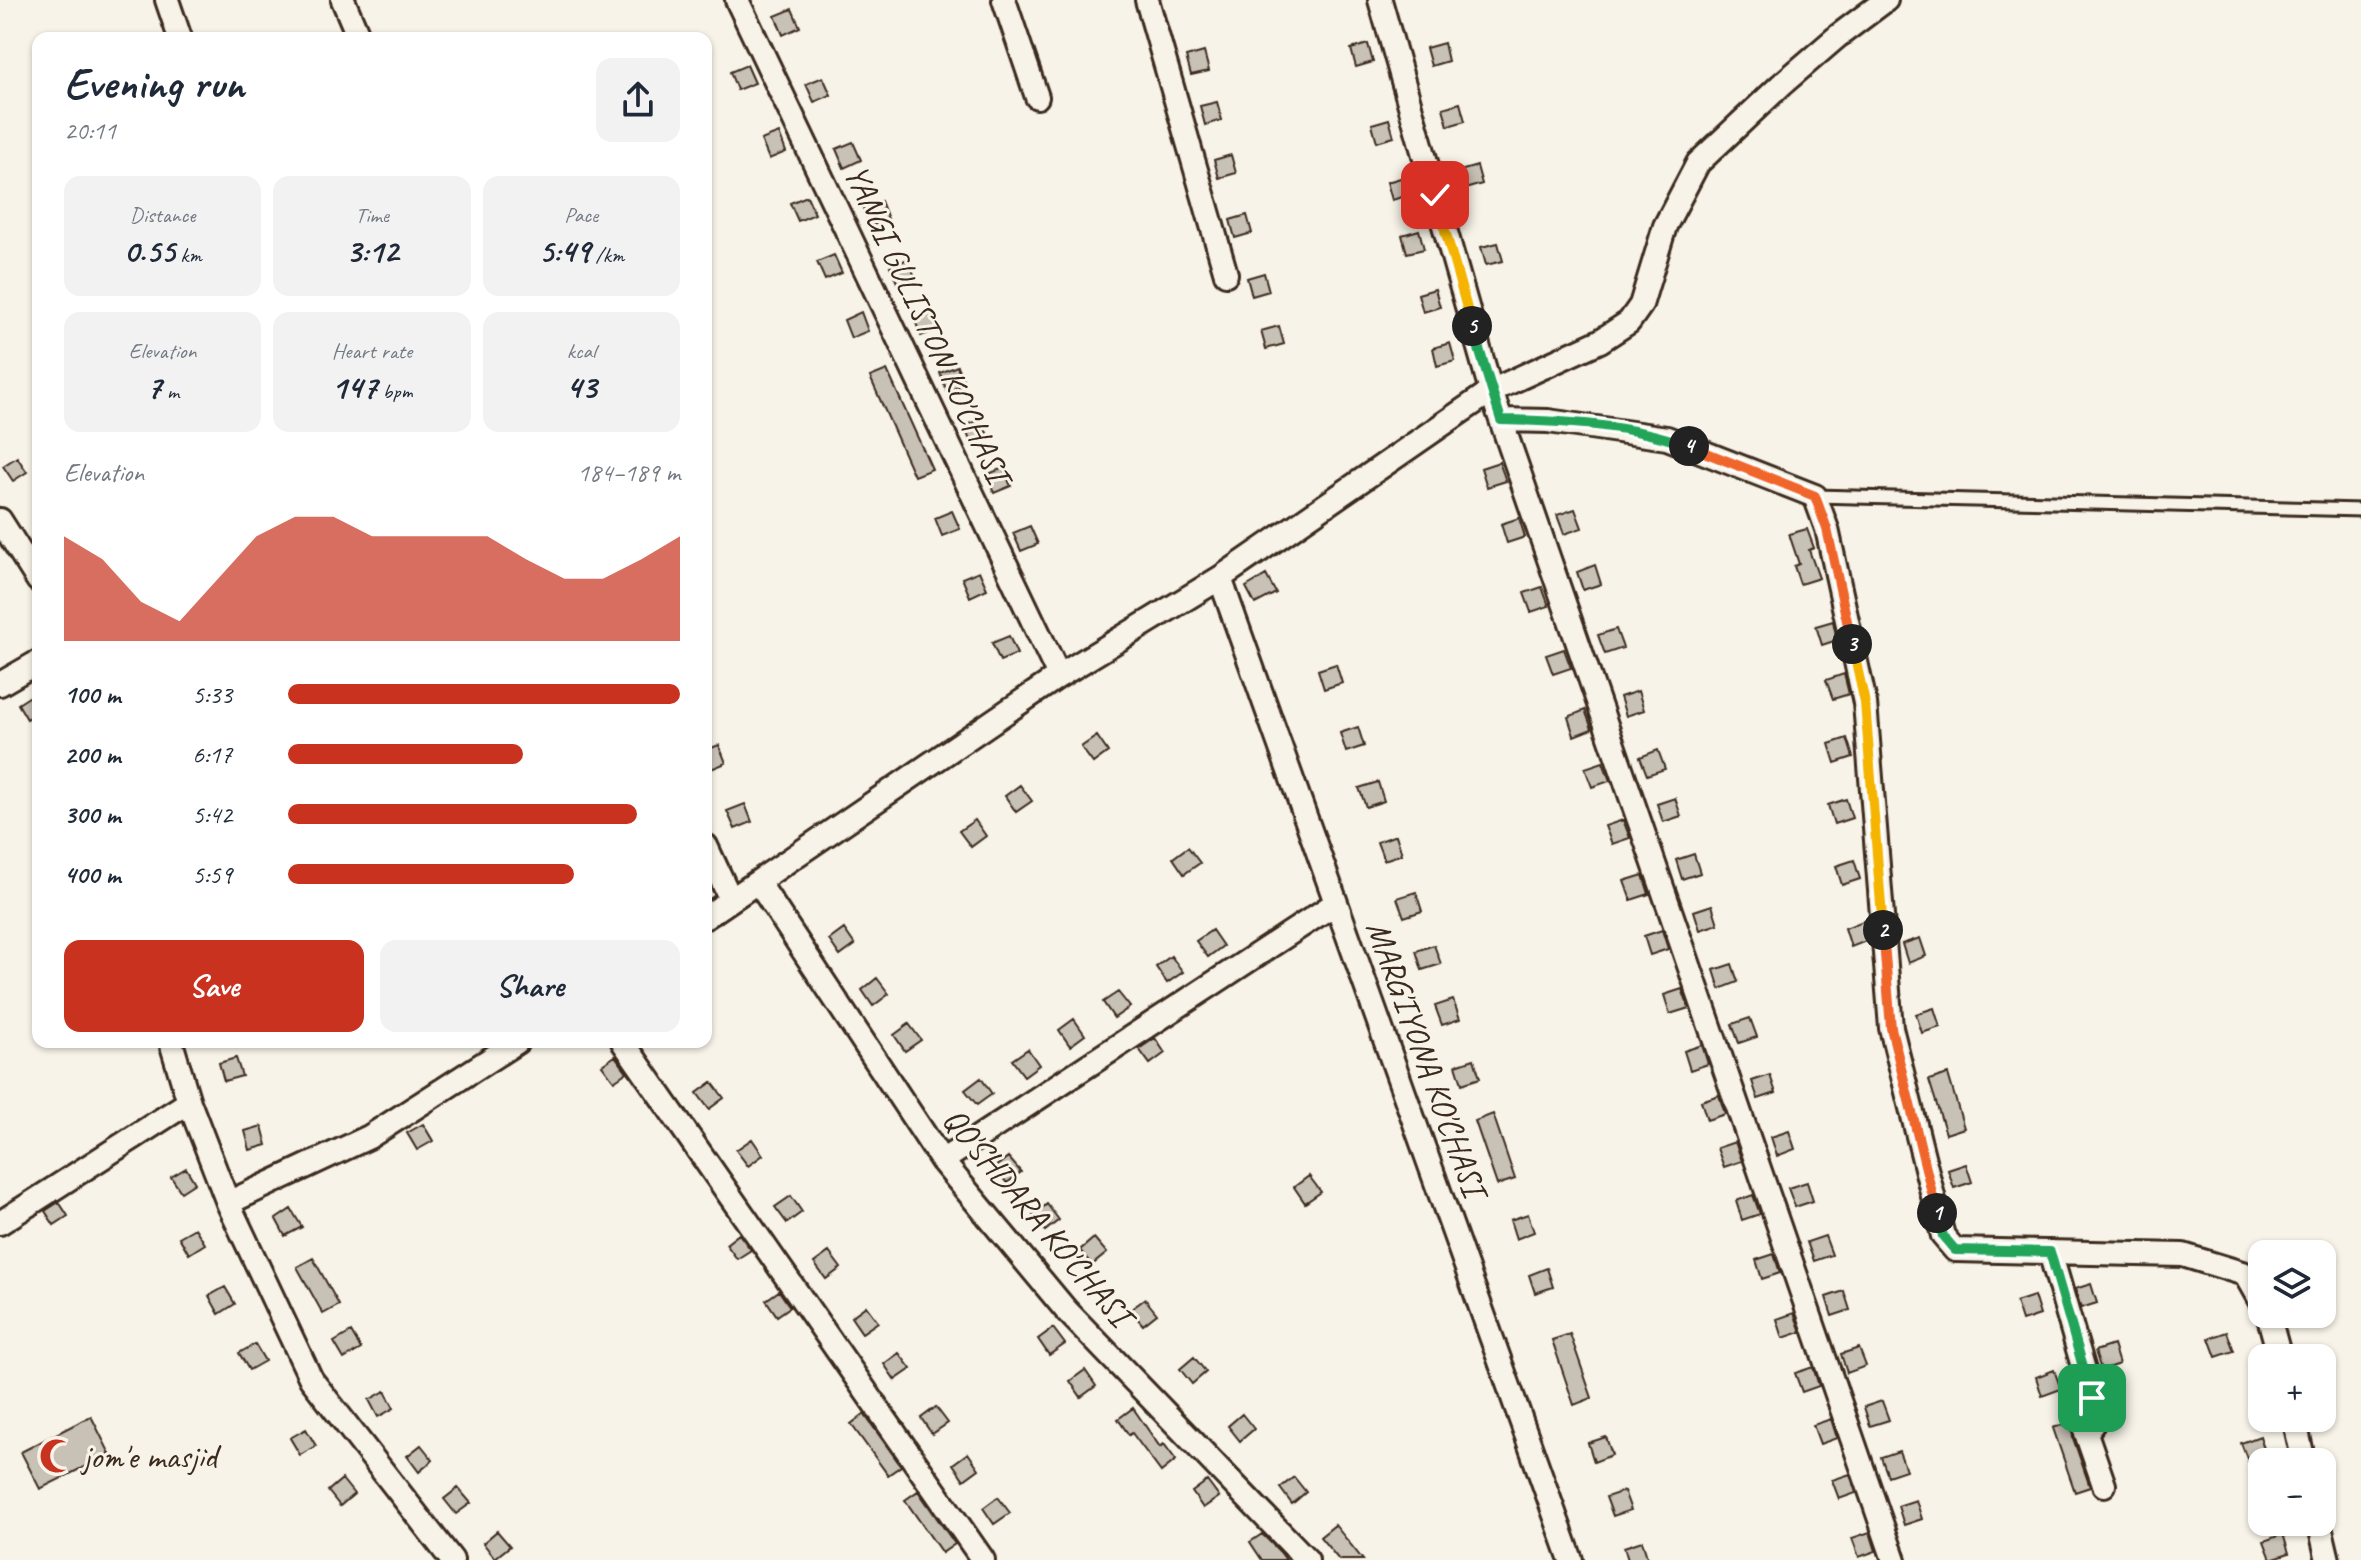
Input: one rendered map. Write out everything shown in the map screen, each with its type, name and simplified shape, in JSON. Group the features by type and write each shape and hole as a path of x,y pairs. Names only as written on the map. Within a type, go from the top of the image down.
{"street":[{"path":"167,0 178,32"},
{"path":"343,0 356,32"},
{"name":"YANGI GULISTON KO'CHASI","path":"737,0 1059,676"},
{"path":"1004,0 1037,97"},
{"path":"1147,0 1226,274"},
{"path":"1380,0 1491,391 1894,1560"},
{"path":"712,913 1059,676 1220,578 1491,391 1600,341 1629,322 1641,305 1665,226 1698,163 1792,75 1886,0"},
{"path":"1501,420 1548,421 1667,438 1815,496 1827,529 1865,703 1891,1028 1943,1236 1955,1250 2183,1255 2245,1274 2248,1279"},
{"path":"0,520 32,571"},
{"name":"MARG'IYONA KO'CHASI","path":"1220,578 1571,1560"},
{"path":"0,684 32,665"},
{"path":"712,859 731,900"},
{"name":"QO'SHDARA KO'CHASI","path":"758,882 942,1161 1066,1310 1307,1560"},
{"path":"942,1161 1336,903"},
{"path":"173,1048 189,1102 228,1203 311,1379 452,1560"},
{"path":"228,1203 369,1137 507,1048"},
{"path":"627,1048 983,1560"},
{"path":"0,1223 189,1102"},
{"path":"2050,1252 2092,1398 2096,1419 2086,1433 2104,1485"},
{"path":"2322,1536 2328,1560"}],"lane":[{"path":"1815,496 2361,510"}],"building":[{"path":"792,9 800,27 783,35 775,16"},
{"path":"1444,43 1448,61 1431,66 1426,48"},
{"path":"1368,44 1373,62 1356,67 1351,49"},
{"path":"1204,52 1209,71 1191,75 1186,57"},
{"path":"747,65 755,83 737,90 730,72"},
{"path":"823,77 831,95 814,102 806,84"},
{"path":"1217,102 1222,120 1205,125 1200,106"},
{"path":"1460,103 1465,121 1448,126 1443,108"},
{"path":"1389,119 1394,137 1377,142 1372,124"},
{"path":"779,133 786,152 769,159 761,140"},
{"path":"853,142 861,160 844,168 836,149"},
{"path":"1231,155 1236,173 1219,178 1214,160"},
{"path":"1477,166 1482,184 1465,189 1460,171"},
{"path":"1404,177 1409,195 1392,200 1387,182"},
{"path":"807,196 815,214 798,221 790,203"},
{"path":"881,201 888,219 871,226 863,208"},
{"path":"1247,215 1252,233 1235,238 1230,220"},
{"path":"1419,230 1424,249 1407,253 1402,235"},
{"path":"1498,243 1503,261 1486,265 1481,247"},
{"path":"834,255 842,273 825,280 817,262"},
{"path":"908,259 915,277 898,285 890,266"},
{"path":"1264,273 1269,291 1252,296 1247,278"},
{"path":"1435,289 1440,307 1423,312 1418,294"},
{"path":"931,310 939,329 921,336 914,318"},
{"path":"861,312 868,331 851,338 844,320"},
{"path":"1279,326 1284,344 1266,349 1261,331"},
{"path":"1450,343 1455,361 1437,366 1433,348"},
{"path":"957,366 965,384 947,392 940,373"},
{"path":"887,370 932,469 914,476 870,377"},
{"path":"981,419 989,438 972,445 964,426"},
{"path":"17,457 27,472 13,481 3,466"},
{"path":"1499,462 1506,481 1487,487 1481,468"},
{"path":"1003,468 1011,486 994,493 986,475"},
{"path":"1575,509 1582,528 1564,534 1557,515"},
{"path":"952,511 960,529 942,536 935,518"},
{"path":"1519,518 1525,537 1507,543 1501,524"},
{"path":"1030,526 1038,544 1021,551 1013,533"},
{"path":"1807,529 1814,548 1809,550 1819,578 1800,584 1794,566 1799,564 1789,534"},
{"path":"1595,565 1601,584 1583,590 1577,572"},
{"path":"979,571 987,589 970,597 962,578"},
{"path":"1266,575 1276,593 1255,604 1246,587"},
{"path":"1542,587 1549,606 1531,612 1524,593"},
{"path":"1833,621 1837,640 1822,645 1816,626"},
{"path":"1616,629 1623,648 1605,654 1598,635"},
{"path":"1009,636 1017,654 1000,661 992,643"},
{"path":"1564,649 1571,668 1553,674 1546,655"},
{"path":"1336,664 1342,683 1324,689 1318,670"},
{"path":"1844,674 1849,694 1833,699 1826,680"},
{"path":"1638,691 1644,710 1626,716 1620,697"},
{"path":"32,695 32,716 27,719 18,704"},
{"path":"1585,710 1592,729 1574,736 1568,717"},
{"path":"1358,727 1364,746 1346,752 1340,733"},
{"path":"1097,736 1108,752 1093,763 1081,747"},
{"path":"1847,738 1853,757 1835,763 1829,744"},
{"path":"719,745 726,763 712,769 712,748"},
{"path":"1658,750 1665,769 1647,775 1640,757"},
{"path":"1603,762 1610,781 1592,787 1585,768"},
{"path":"1378,782 1384,801 1366,807 1359,788"},
{"path":"1020,785 1032,801 1016,812 1005,796"},
{"path":"1675,798 1681,816 1663,822 1657,804"},
{"path":"1846,799 1852,818 1834,824 1828,805"},
{"path":"745,804 752,822 735,829 727,811"},
{"path":"975,820 986,836 971,847 959,831"},
{"path":"1623,820 1630,838 1612,844 1605,826"},
{"path":"1396,835 1402,854 1384,860 1377,842"},
{"path":"1188,847 1200,863 1184,874 1173,858"},
{"path":"1694,854 1700,873 1682,879 1676,860"},
{"path":"1854,860 1860,879 1842,885 1836,866"},
{"path":"1643,875 1649,894 1631,900 1624,881"},
{"path":"1416,892 1422,911 1404,917 1397,898"},
{"path":"1712,905 1718,924 1700,930 1694,911"},
{"path":"1863,921 1869,940 1851,947 1845,928"},
{"path":"844,929 855,945 840,956 829,940"},
{"path":"1212,930 1223,946 1208,957 1196,941"},
{"path":"1662,930 1668,949 1650,955 1644,936"},
{"path":"1920,938 1926,956 1908,963 1902,944"},
{"path":"1434,945 1441,964 1422,970 1416,951"},
{"path":"1171,956 1183,972 1167,983 1156,967"},
{"path":"1732,964 1738,982 1720,989 1714,970"},
{"path":"877,978 889,994 873,1006 862,990"},
{"path":"1682,989 1689,1008 1670,1014 1664,995"},
{"path":"1118,992 1130,1007 1114,1018 1103,1002"},
{"path":"1453,1000 1460,1019 1442,1025 1435,1006"},
{"path":"1934,1008 1940,1027 1922,1033 1916,1014"},
{"path":"1750,1018 1757,1037 1739,1043 1732,1024"},
{"path":"1074,1019 1085,1035 1070,1046 1059,1030"},
{"path":"909,1024 921,1040 905,1051 894,1035"},
{"path":"1155,1038 1165,1053 1150,1064 1139,1049"},
{"path":"1702,1045 1708,1064 1690,1070 1684,1051"},
{"path":"1028,1049 1039,1065 1024,1076 1012,1060"},
{"path":"615,1056 627,1072 614,1081 602,1065"},
{"path":"236,1058 242,1076 224,1081 219,1063"},
{"path":"1474,1059 1480,1078 1462,1084 1456,1065"},
{"path":"1948,1074 1964,1128 1946,1134 1929,1080"},
{"path":"1770,1075 1776,1093 1758,1099 1752,1081"},
{"path":"981,1078 992,1094 977,1105 965,1090"},
{"path":"712,1082 724,1098 709,1109 697,1093"},
{"path":"1719,1095 1725,1114 1707,1120 1701,1101"},
{"path":"1493,1114 1515,1179 1497,1185 1475,1121"},
{"path":"423,1124 433,1141 417,1150 407,1133"},
{"path":"262,1126 267,1145 250,1150 245,1131"},
{"path":"1789,1131 1795,1149 1777,1156 1771,1137"},
{"path":"752,1139 763,1155 748,1166 736,1150"},
{"path":"1735,1142 1742,1161 1724,1167 1717,1148"},
{"path":"1008,1157 1021,1172 1007,1183 994,1168"},
{"path":"1966,1164 1972,1182 1954,1188 1948,1170"},
{"path":"186,1168 195,1183 181,1192 171,1177"},
{"path":"1309,1176 1321,1192 1305,1203 1294,1187"},
{"path":"1807,1182 1813,1201 1795,1207 1788,1188"},
{"path":"1753,1195 1760,1214 1742,1220 1736,1201"},
{"path":"791,1196 802,1212 787,1223 775,1207"},
{"path":"59,1202 68,1216 54,1225 45,1211"},
{"path":"1047,1204 1059,1220 1045,1231 1033,1216"},
{"path":"291,1209 302,1227 285,1236 276,1219"},
{"path":"1528,1214 1534,1232 1516,1239 1510,1220"},
{"path":"195,1228 205,1244 189,1254 179,1237"},
{"path":"739,1234 751,1250 737,1259 726,1244"},
{"path":"1825,1236 1832,1255 1814,1261 1807,1242"},
{"path":"1094,1238 1107,1253 1092,1265 1080,1250"},
{"path":"829,1252 841,1268 826,1279 814,1263"},
{"path":"1774,1254 1780,1273 1762,1279 1756,1260"},
{"path":"313,1258 339,1305 323,1314 297,1267"},
{"path":"1547,1268 1553,1287 1535,1293 1529,1275"},
{"path":"2091,1284 2097,1303 2081,1308 2075,1289"},
{"path":"225,1287 235,1304 219,1314 209,1296"},
{"path":"779,1291 790,1307 777,1316 766,1300"},
{"path":"1844,1291 1850,1310 1832,1316 1826,1297"},
{"path":"2034,1296 2040,1315 2022,1321 2016,1302"},
{"path":"1145,1299 1157,1314 1143,1325 1130,1310"},
{"path":"866,1306 878,1322 862,1333 851,1317"},
{"path":"1794,1313 1801,1332 1783,1338 1777,1319"},
{"path":"1053,1328 1065,1344 1049,1355 1038,1339"},
{"path":"351,1332 361,1349 344,1359 334,1342"},
{"path":"2227,1332 2234,1351 2216,1357 2209,1338"},
{"path":"1570,1334 1592,1398 1574,1405 1552,1340"},
{"path":"255,1344 265,1361 249,1370 239,1353"},
{"path":"2113,1345 2119,1364 2101,1370 2095,1351"},
{"path":"1859,1348 1866,1366 1847,1373 1841,1354"},
{"path":"899,1353 911,1369 895,1380 884,1364"},
{"path":"1194,1357 1206,1372 1192,1384 1180,1369"},
{"path":"1813,1367 1819,1386 1802,1392 1795,1373"},
{"path":"1085,1370 1096,1386 1081,1397 1070,1381"},
{"path":"2054,1370 2061,1389 2042,1396 2036,1377"},
{"path":"385,1391 394,1408 378,1417 369,1400"},
{"path":"1882,1401 1889,1420 1870,1426 1864,1407"},
{"path":"936,1407 948,1423 932,1434 921,1418"},
{"path":"1133,1408 1160,1447 1164,1444 1176,1460 1161,1472 1118,1419"},
{"path":"864,1414 901,1466 888,1475 851,1424"},
{"path":"1242,1414 1254,1429 1240,1441 1228,1426"},
{"path":"91,1416 110,1454 40,1489 21,1452"},
{"path":"1831,1419 1837,1438 1820,1444 1813,1425"},
{"path":"2071,1422 2073,1438 2090,1487 2075,1492 2053,1428"},
{"path":"306,1429 316,1446 300,1455 290,1438"},
{"path":"2260,1436 2264,1448 2248,1448 2248,1461 2241,1443"},
{"path":"1606,1437 1612,1455 1594,1462 1588,1443"},
{"path":"421,1445 433,1460 419,1472 407,1456"},
{"path":"1899,1451 1906,1470 1888,1476 1881,1457"},
{"path":"968,1453 979,1469 964,1480 953,1464"},
{"path":"1850,1474 1856,1493 1839,1499 1832,1480"},
{"path":"1294,1477 1306,1492 1292,1504 1280,1488"},
{"path":"342,1479 354,1494 340,1506 328,1491"},
{"path":"1207,1481 1219,1497 1203,1508 1192,1492"},
{"path":"458,1488 471,1503 456,1514 444,1499"},
{"path":"918,1491 955,1544 942,1553 905,1500"},
{"path":"1624,1491 1631,1510 1613,1516 1606,1497"},
{"path":"998,1497 1010,1513 994,1524 983,1508"},
{"path":"1916,1500 1922,1519 1904,1525 1898,1506"},
{"path":"1335,1525 1363,1560 1339,1560 1320,1537"},
{"path":"497,1531 510,1546 495,1558 483,1543"},
{"path":"1870,1532 1876,1551 1859,1557 1852,1538"},
{"path":"1262,1534 1286,1560 1262,1560 1250,1542"},
{"path":"2284,1536 2289,1553 2271,1559 2264,1541"},
{"path":"1642,1541 1648,1560 1628,1560 1624,1547"}],"place":[{"name":"jom'e masjid","path":"57,1456"}],"route":[{"path":"1435,195 1501,420 1548,421 1667,438 1815,496 1827,529 1865,703 1891,1028 1943,1236 1955,1250 2050,1252 2092,1398"}]}
